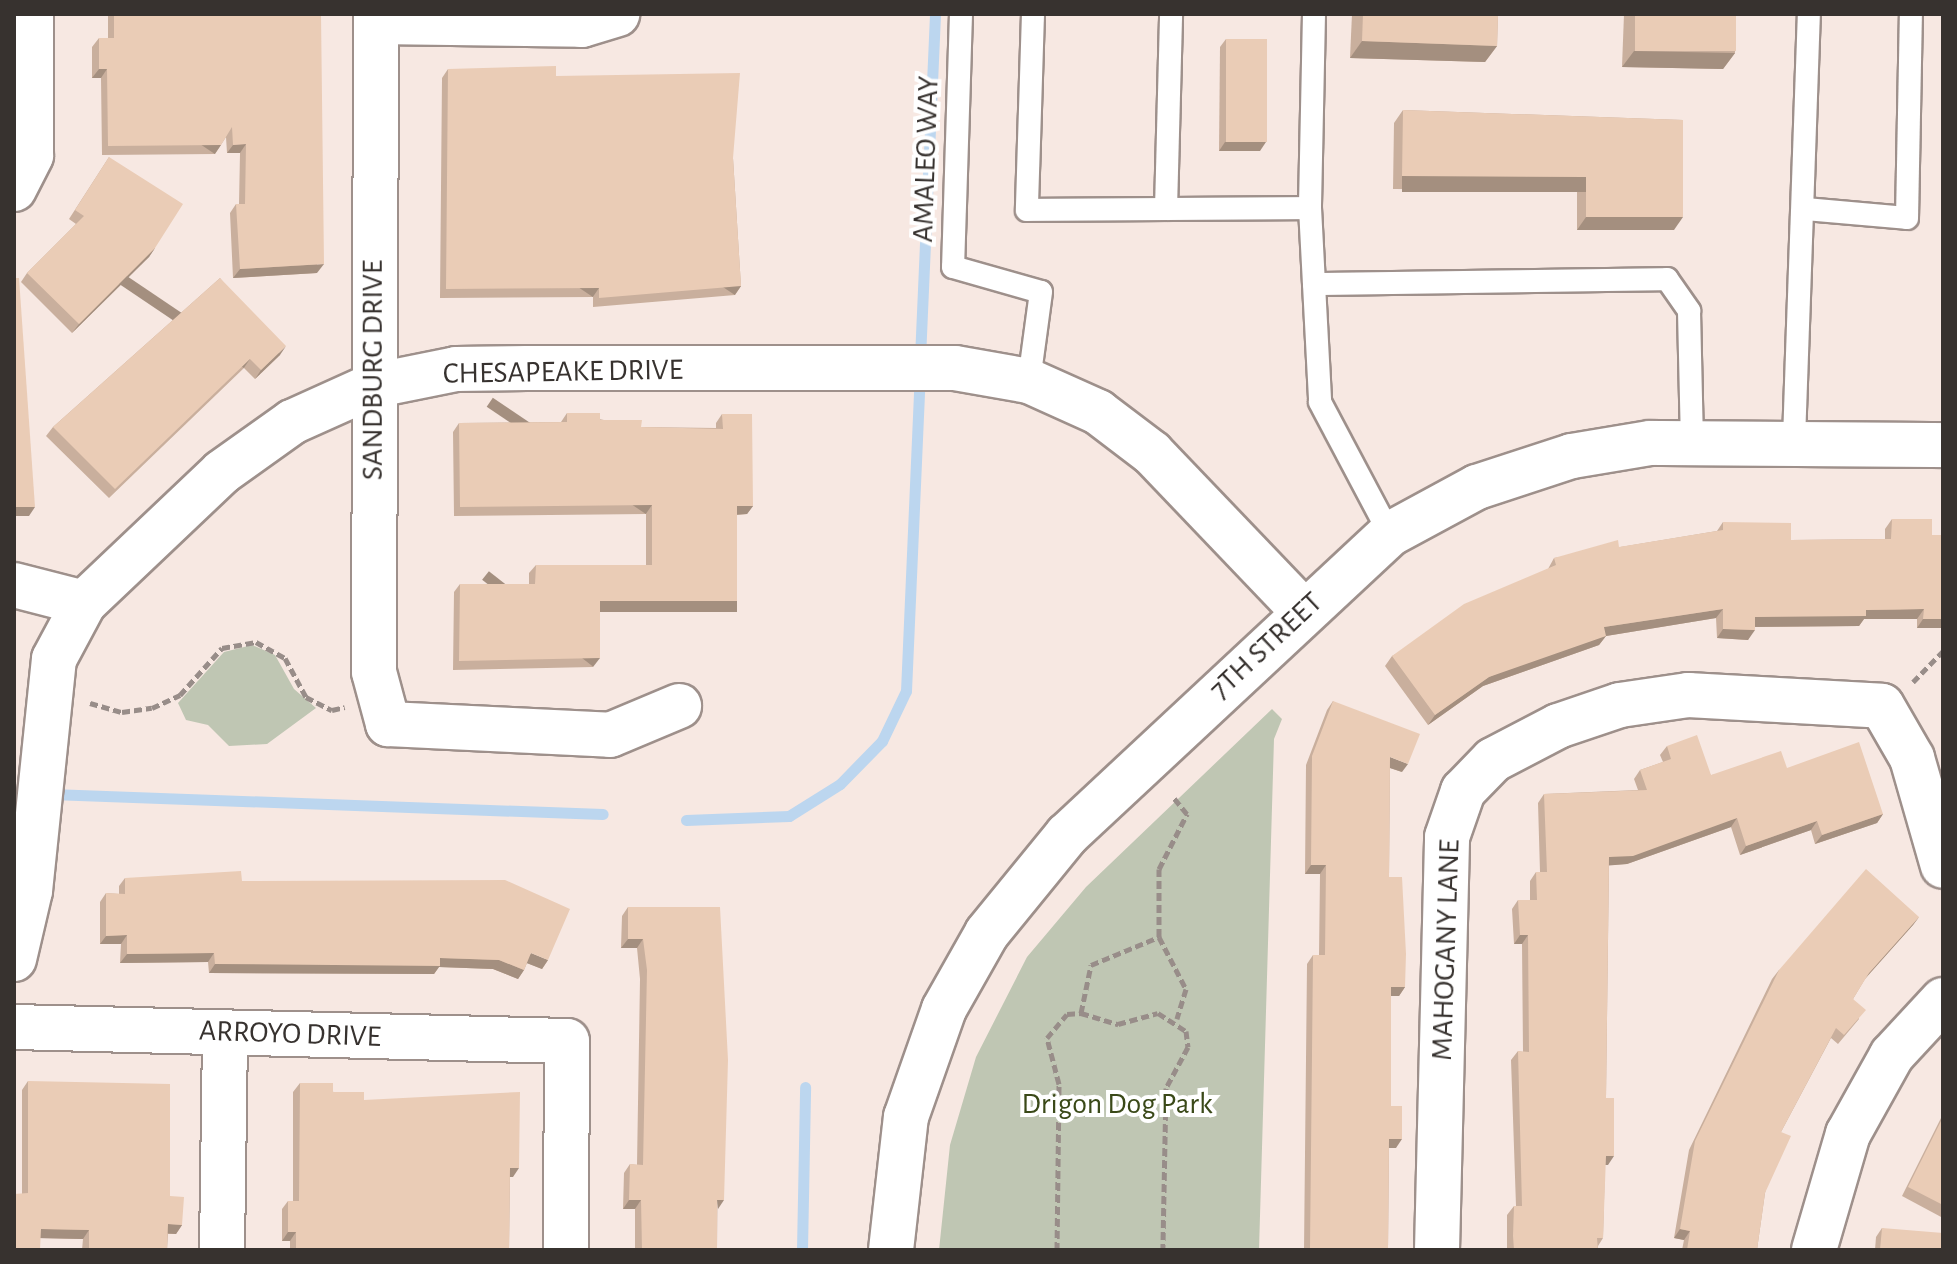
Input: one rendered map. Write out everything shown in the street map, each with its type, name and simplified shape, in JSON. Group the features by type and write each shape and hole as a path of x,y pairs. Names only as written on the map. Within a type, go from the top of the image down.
{"street":[{"path":"14,189 31,155 31,14"},
{"path":"376,18 582,25 617,14"},
{"name":"SANDBURG DRIVE","path":"376,18 372,386 384,709"},
{"name":"CHESAPEAKE DRIVE","path":"14,959 30,891 31,844 54,659 84,603 222,472 292,422 372,386 456,369 955,368 1029,381 1098,412 1152,453 1302,610"},
{"name":"7TH STREET","path":"891,1250 906,1117 944,1009 987,933 1067,835 1302,610 1390,534 1477,487 1572,456 1692,442 1794,440 1943,445"},
{"path":"14,585 84,603"},
{"name":"MAHOGANY LANE","path":"1437,1250 1447,837 1463,791 1493,760 1558,726 1634,703 1688,695 1882,706 1912,758 1943,866"},
{"path":"384,709 610,735 679,706"},
{"path":"1814,1250 1848,1134 1892,1055 1943,1000"},
{"name":"ARROYO DRIVE","path":"14,1027 567,1041 566,1250"},
{"path":"222,1250 225,1033"}],"lane":[{"name":"AMALEO WAY","path":"961,14 953,267 1041,292 1029,381"},
{"path":"1033,14 1027,210 1310,208"},
{"path":"1166,209 1171,14"},
{"path":"1314,14 1310,208 1320,402 1390,534"},
{"path":"1794,440 1805,209 1809,14"},
{"path":"1805,209 1907,218 1911,14"},
{"path":"1314,284 1667,279 1689,311 1692,442"}],"path":[{"path":"50,687 136,712 180,695 222,648 256,642 285,658 298,687 319,706 332,710 384,709"},
{"path":"1163,1250 1166,1088 1188,1047 1177,1019 1186,989 1159,937 1159,869 1187,814 1173,797"},
{"path":"1081,1013 1091,965 1159,937"},
{"path":"1057,1250 1059,1084 1047,1038 1067,1014 1081,1013 1118,1024 1158,1013 1177,1019"}],"green space":[{"path":"252,645 275,655 294,689 316,708 267,744 229,746 208,725 186,720 178,703 224,652"},
{"name":"Drigon Dog Park","path":"1272,709 1282,719 1274,739 1259,1250 939,1250 950,1145 976,1057 1027,957 1086,887"}],"building":[{"path":"114,14 321,14 324,264 240,269 236,204 245,204 246,144 233,145 232,127 221,145 108,146 107,69 99,69 99,38 114,38"},
{"path":"1363,14 1498,14 1497,46 1362,41"},
{"path":"1635,14 1736,14 1736,51 1635,51"},
{"path":"1226,39 1267,39 1267,142 1226,142"},
{"path":"556,66 556,76 740,73 733,158 741,286 599,298 599,288 446,289 448,69"},
{"path":"1403,110 1683,120 1683,217 1586,217 1586,177 1402,176"},
{"path":"109,157 183,204 155,248 79,324 27,273 84,216 75,210"},
{"path":"14,278 19,278 35,507 14,507"},
{"path":"220,278 286,346 261,370 250,359 115,489 53,427"},
{"path":"567,413 600,413 600,420 642,420 641,427 723,429 722,414 752,414 753,506 737,506 737,601 600,601 600,658 459,661 460,584 535,584 536,565 652,565 652,505 460,507 459,423 567,422"},
{"path":"1892,519 1932,519 1932,535 1943,535 1943,619 1923,619 1924,609 1866,610 1866,616 1755,617 1755,630 1723,629 1723,609 1604,627 1606,636 1489,677 1435,715 1392,656 1464,604 1556,565 1554,558 1618,540 1619,547 1723,530 1723,522 1791,523 1791,540 1891,539"},
{"path":"1333,701 1420,734 1408,764 1390,757 1389,877 1402,877 1406,954 1405,987 1391,987 1391,1106 1402,1106 1402,1139 1389,1139 1388,1250 1310,1250 1313,955 1325,955 1326,865 1311,865 1312,756"},
{"path":"1697,735 1711,775 1781,751 1787,768 1859,742 1883,814 1822,835 1817,821 1746,846 1737,818 1633,856 1609,857 1606,1098 1614,1098 1614,1156 1606,1156 1603,1238 1597,1238 1598,1250 1514,1250 1514,1206 1522,1206 1518,1051 1529,1052 1528,935 1520,935 1518,900 1537,900 1536,872 1547,872 1544,794 1647,790 1640,770 1671,759 1667,746"},
{"path":"1866,869 1919,917 1869,973 1853,999 1866,1010 1844,1035 1836,1028 1781,1132 1791,1136 1765,1193 1757,1250 1687,1250 1690,1231 1680,1229 1695,1141 1779,970"},
{"path":"241,871 242,881 505,880 570,909 548,960 531,953 524,970 499,960 440,958 440,966 215,964 214,953 127,954 127,935 106,936 106,893 125,894 125,878"},
{"path":"628,907 720,907 728,1060 724,1200 717,1200 717,1250 642,1250 641,1200 629,1200 630,1164 643,1165 647,970 643,939 628,939"},
{"path":"28,1081 170,1084 170,1196 184,1197 182,1225 168,1224 167,1250 89,1250 89,1230 41,1229 40,1250 14,1250 14,1194 28,1193"},
{"path":"300,1083 333,1083 333,1092 364,1092 364,1100 520,1092 519,1168 510,1168 509,1250 296,1250 296,1232 288,1232 288,1201 299,1201"},
{"path":"1943,1117 1943,1205 1908,1187"},
{"path":"1882,1228 1943,1233 1943,1250 1880,1250"}],"waterway":[{"path":"920,358 935,14"},
{"path":"686,820 789,816 840,784 882,741 906,691 920,375"},
{"path":"51,794 603,814"},
{"path":"802,1250 805,1087"}]}
